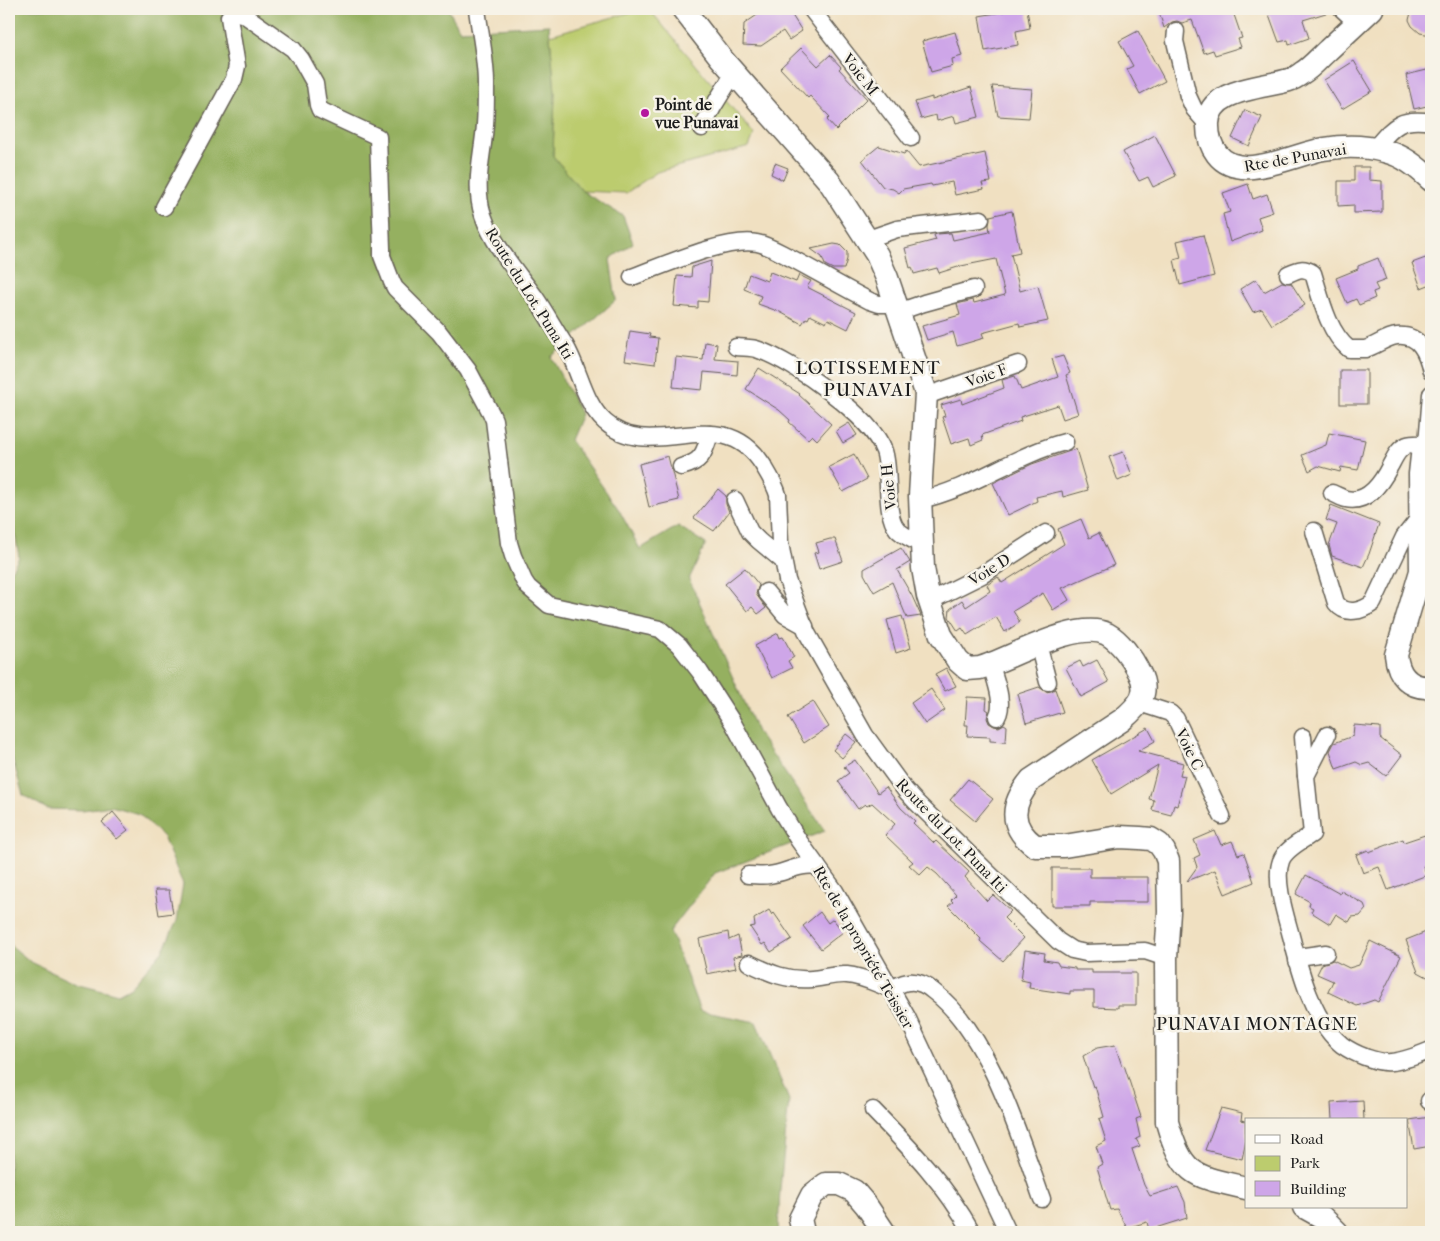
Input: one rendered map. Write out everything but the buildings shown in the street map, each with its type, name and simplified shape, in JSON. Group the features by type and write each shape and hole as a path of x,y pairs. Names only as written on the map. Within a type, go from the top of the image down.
{"main road":[{"path":"683,9 734,73 829,181 868,239 887,278 926,396 920,500 923,568 930,601 941,634 958,661 967,669 980,668 1038,644 1082,631 1094,631 1106,634 1127,653 1140,674 1143,691 1139,703 1122,720 1030,780 1021,792 1016,804 1015,817 1023,834 1036,846 1064,846 1119,837 1151,840 1159,844 1168,861 1169,912 1166,958 1167,1122 1174,1147 1185,1164 1202,1178 1245,1188"},
{"path":"1207,124 1209,114 1220,100 1242,89 1291,79 1305,71 1357,13"},
{"name":"Rte de Punavai","path":"1207,124 1214,150 1225,162 1235,167 1249,168 1260,166 1322,149 1358,147 1385,151 1410,162 1431,180"},
{"path":"1429,441 1422,456 1420,474 1420,518 1426,556 1396,655 1397,665 1406,679 1414,685 1431,686"},
{"path":"802,1232 800,1219 812,1195 826,1184 839,1184 854,1191 884,1232"},
{"path":"1306,1208 1322,1217 1337,1232"}],"street":[{"name":"Route du Lot. Puna Iti","path":"477,9 486,83 485,125 478,179 479,199 488,229 537,300 567,349 590,401 604,421 626,435 660,438 716,433 729,436 741,442 759,459 771,478 778,495 780,543 783,561 787,580 805,626 830,676 865,735 905,790 945,832 1058,942 1072,950 1086,953 1145,951 1166,958"},
{"name":"Voie M","path":"811,9 912,138"},
{"name":"Rte de la propriété Teissier","path":"164,208 234,79 237,66 229,17 234,14 240,13 246,16 297,54 315,84 320,110 374,134 378,138 382,256 395,288 439,332 468,370 491,413 494,420 510,550 528,587 549,605 660,629 678,646 708,684 733,723 779,808 835,891 891,989 911,1026 1008,1232"},
{"path":"1176,31 1175,41 1188,96 1194,110 1207,124"},
{"path":"702,128 712,107 734,73"},
{"path":"1374,149 1385,134 1406,120 1431,122"},
{"path":"868,239 897,229 980,219"},
{"path":"632,277 700,252 746,242 757,243 793,259 870,301 897,308 974,289"},
{"path":"1288,274 1299,269 1306,269 1313,273 1334,330 1340,342 1349,349 1365,348 1397,336 1408,338 1419,343 1426,351 1431,371"},
{"name":"Voie H","path":"736,347 758,349 804,373 861,417 874,432 884,451 888,466 890,514 893,523 898,530 922,545"},
{"name":"Voie F","path":"926,396 1018,364"},
{"path":"1332,492 1348,500 1368,495 1381,482 1396,454 1402,448 1409,444 1429,441 1431,394"},
{"path":"681,467 699,460 705,451 710,434"},
{"path":"920,500 940,496 1044,447 1066,442"},
{"path":"735,500 750,532 783,561"},
{"path":"1314,531 1336,603 1344,609 1357,611 1364,610 1372,603 1404,537 1420,518"},
{"name":"Voie D","path":"930,601 982,575 1046,533"},
{"path":"766,592 785,615 805,626"},
{"path":"1038,644 1048,682"},
{"path":"991,665 1000,703 997,717"},
{"name":"Voie C","path":"1139,703 1170,713 1176,719 1222,816"},
{"path":"1306,776 1327,735"},
{"path":"1303,737 1312,834 1288,851 1281,860 1278,875 1297,961 1317,1013 1329,1032 1342,1045 1376,1061 1392,1062 1431,1050"},
{"path":"748,875 768,876 798,866 817,866"},
{"path":"1297,961 1305,956 1326,953"},
{"path":"749,963 775,976 790,979 845,975 858,977 891,989 908,982 917,982 928,987 954,1010 966,1026 988,1064 1014,1121 1042,1199"},
{"path":"874,1110 930,1170 960,1210 972,1232"}],"green space":[{"path":"9,9 448,9 460,30 549,25 555,92 553,156 582,191 623,216 633,243 610,259 616,300 551,357 581,414 570,440 619,510 640,549 678,526 706,544 689,579 757,732 825,831 715,873 670,931 700,1011 756,1022 789,1100 780,1189 778,1232 9,1232 9,944 31,962 76,983 118,994 131,987 163,950 177,921 183,884 163,837 139,814 111,806 83,810 47,809 23,795 9,747 9,574 19,557 14,528 9,524"},
{"name":"Point de vue Punavai","path":"642,9 649,9 754,134 749,147 657,172 626,193 582,191 553,156 555,92 550,35"}],"place":[{"name":"Point de vue Punavai","path":"645,113"}],"district":[{"name":"LOTISSEMENT PUNAVAI","path":"868,378"},
{"name":"PUNAVAI MONTAGNE","path":"1257,1024"}]}
